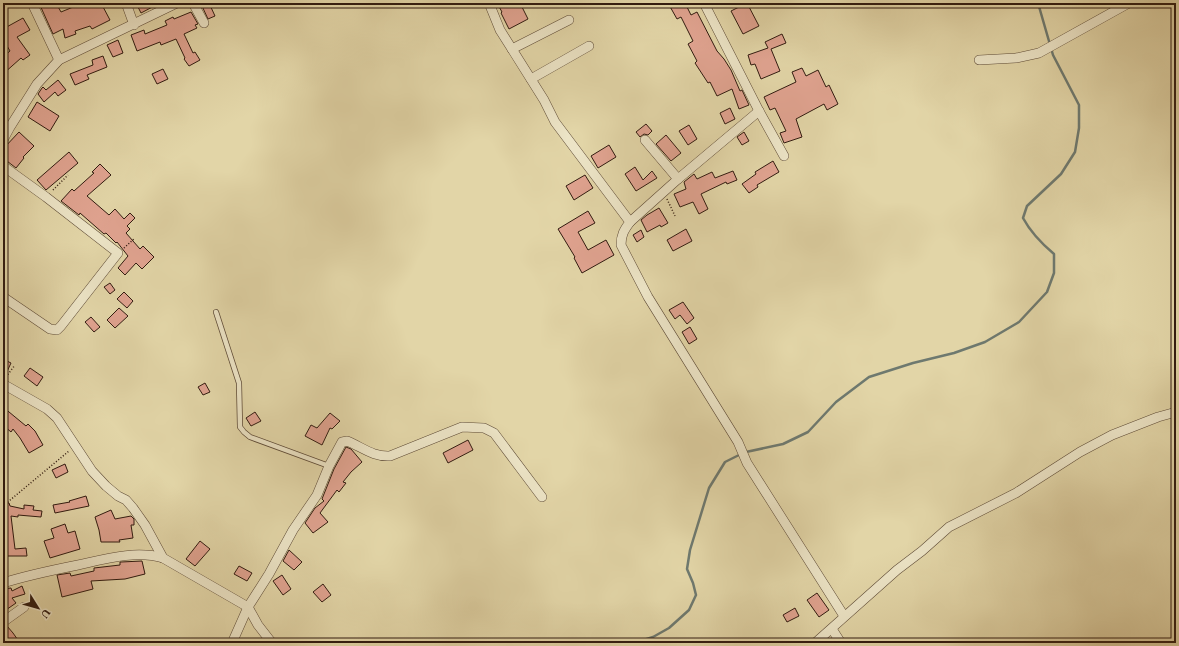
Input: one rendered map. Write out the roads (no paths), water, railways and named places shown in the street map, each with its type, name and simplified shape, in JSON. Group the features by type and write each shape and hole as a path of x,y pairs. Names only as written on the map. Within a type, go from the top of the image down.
{"street":[{"path":"32,3 59,60"},
{"path":"126,3 134,25"},
{"path":"3,140 37,84 59,60 177,3"},
{"path":"193,3 204,23"},
{"path":"489,3 500,30 562,132 630,222"},
{"path":"704,3 759,111 784,156"},
{"path":"978,60 1016,58 1039,53 1129,3"},
{"path":"512,49 569,20"},
{"path":"531,79 589,46"},
{"path":"759,111 678,179 630,222 621,236 621,245 648,298 738,442 747,463 844,616"},
{"path":"644,140 678,179"},
{"path":"3,166 46,197 118,253 61,326 56,330 50,329 4,300"},
{"path":"3,383 47,409 57,418 92,471 106,486 118,496 126,500 133,508 145,525 163,558"},
{"path":"815,643 832,630 844,616 897,570 922,551 949,527 1016,493 1080,452 1112,435 1158,417 1176,412"},
{"path":"232,643 248,608 293,530 317,495 329,466 342,442 347,441 381,456 390,456 462,427 484,428 494,433 542,497"},
{"path":"3,583 32,574 111,558 153,555 163,558 248,608 258,625 272,643"},
{"path":"3,622 24,607"},
{"path":"832,630 841,643"}],"lane":[{"path":"216,312 239,384 240,427 250,437 329,466"}],"waterway":[{"path":"746,452 783,444 808,432 836,402 869,377 913,363 954,353 985,342 1019,322 1047,292 1054,273 1054,254 1037,238 1023,218 1027,206 1061,174 1075,152 1079,128 1079,105 1053,55 1038,3"},
{"path":"634,643 653,637 669,628 689,610 696,595 687,569 690,550 709,488 725,462 741,454"}]}
